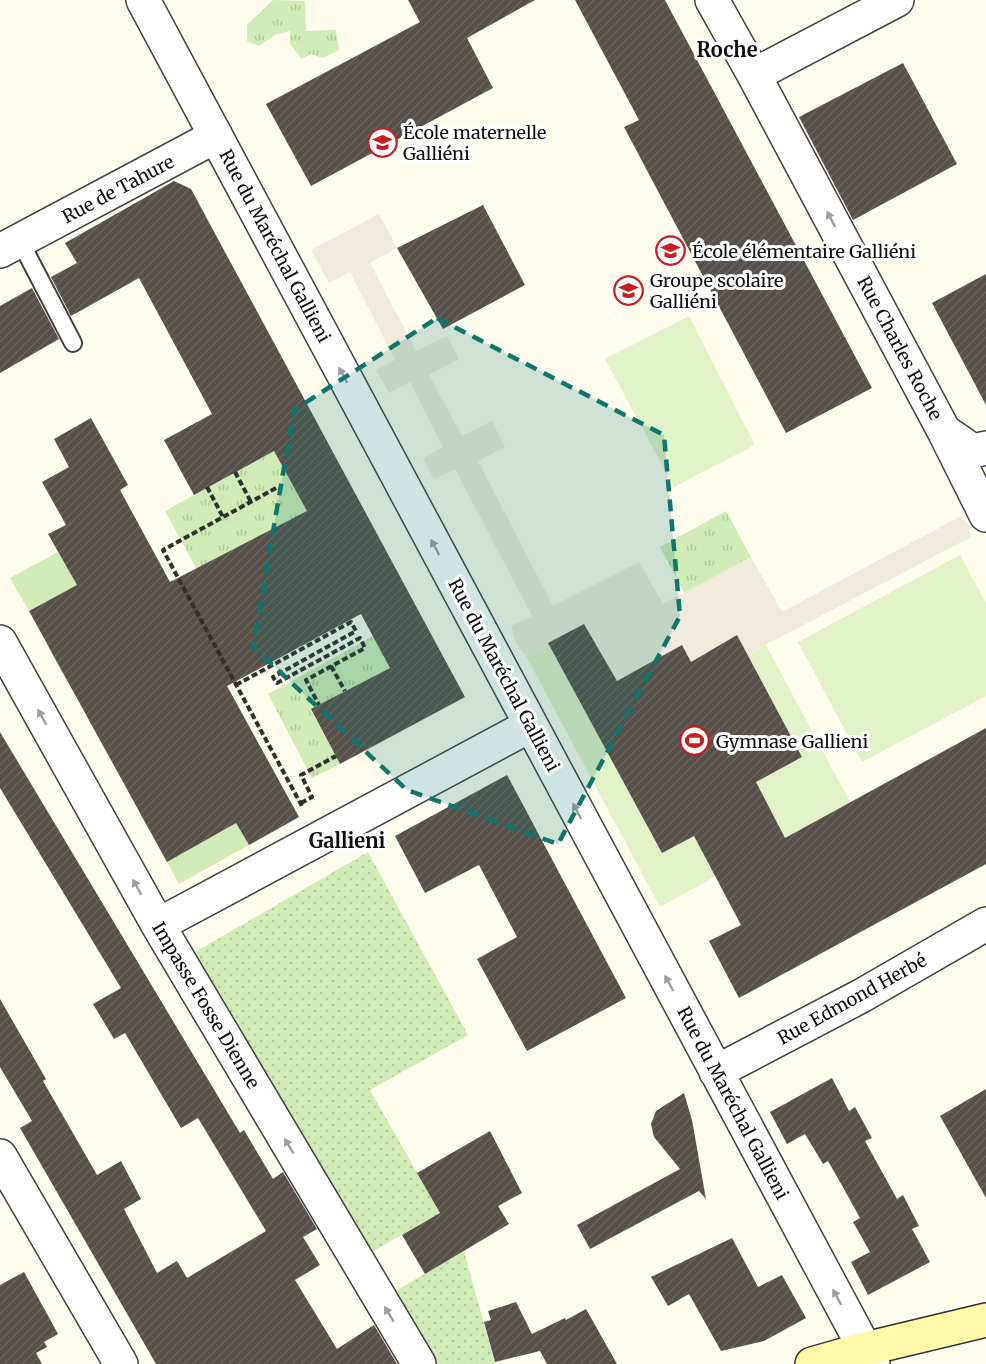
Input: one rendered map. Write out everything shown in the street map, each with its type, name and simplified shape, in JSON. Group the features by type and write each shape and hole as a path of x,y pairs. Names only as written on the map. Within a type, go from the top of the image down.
{"main road":[{"path":"812,1364 869,1356 986,1320"}],"street":[{"name":"Rue du Maréchal Gallieni","path":"143,0 869,1356"},
{"name":"Rue Charles Roche","path":"712,0 944,431 973,451 986,448"},
{"path":"754,75 897,0"},
{"name":"Rue de Tahure","path":"10,246 216,136"},
{"path":"944,431 986,514"},
{"name":"Impasse Fosse Dienne","path":"0,642 158,925 419,1364"},
{"path":"158,925 531,724"},
{"name":"Rue Edmond Herbé","path":"716,1072 861,996 986,924"},
{"path":"0,1156 121,1364"}],"lane":[{"name":"Rue de Tahure","path":"10,246 73,343"}],"path":[{"path":"236,472 251,502"},
{"path":"207,487 223,517"},
{"path":"276,488 163,550 306,813"},
{"path":"236,685 351,622 356,631 273,677 277,683 360,638 365,648 306,680 319,705"},
{"path":"331,666 345,691"},
{"path":"301,803 312,797 301,775 336,756"}],"highlighted area":[{"path":"437,318 664,435 680,616 558,844 407,790 253,647 294,410"}],"green space":[{"path":"273,0 305,1 306,31 336,30 339,50 323,58 311,54 302,59 290,44 290,31 275,35 259,46 247,41 247,25"},
{"path":"689,316 755,445 674,487 605,359"},
{"path":"274,451 307,511 252,671 165,511"},
{"path":"726,511 751,557 685,594 660,547"},
{"path":"131,512 237,825 249,845 179,884 167,862 198,844 178,810 147,827 128,791 159,773 140,738 108,755 88,719 119,701 100,666 68,684 48,647 79,629 60,594 29,611 10,578"},
{"path":"960,555 986,603 986,696 862,762 798,642"},
{"name":"Gymnase Gallieni","path":"584,624 682,645 737,635 748,654 766,645 850,802 660,907 526,656"},
{"path":"373,636 390,668 311,710 340,764 312,778 268,694"},
{"path":"368,852 468,1035 370,1090 440,1213 366,1255 195,952"},
{"path":"464,1251 495,1364 429,1364 390,1294"}],"shaded area":[{"path":"379,214 397,248 370,263 416,351 447,336 453,347 459,359 429,375 462,436 492,421 505,447 478,461 553,606 639,562 663,604 751,557 782,612 961,516 969,525 971,537 748,654 737,636 691,662 682,645 617,681 548,643 526,656 516,643 511,626 532,616 455,469 434,479 423,458 443,447 410,382 389,393 376,370 395,360 350,272 329,283 311,250"}],"building":[{"path":"408,0 535,0 467,38 493,88 311,186 266,104 420,22"},
{"path":"575,0 665,0 872,388 786,433 624,127 639,120"},
{"path":"903,63 957,164 853,220 799,117"},
{"path":"174,181 191,189 465,697 340,764 311,709 390,668 361,614 227,686 299,817 249,845 236,823 167,862 29,611 77,585 48,534 66,525 42,482 69,467 54,439 91,418 128,485 120,490 170,582 307,511 274,451 194,495 164,440 212,414 139,278 71,316 51,277 77,263 65,243"},
{"path":"483,205 525,285 443,329 397,248"},
{"path":"986,274 986,405 932,303"},
{"path":"32,288 59,339 0,373 0,306"},
{"path":"584,624 617,681 682,645 691,662 737,635 802,757 756,782 785,838 986,728 986,864 739,998 709,941 741,925 694,836 662,853 548,643"},
{"path":"0,732 240,1133 244,1130 273,1179 283,1172 317,1229 303,1237 320,1265 295,1280 337,1349 374,1325 397,1364 156,1364 20,1128 32,1121 0,1067 0,999 46,1079 43,1081 97,1175 121,1161 141,1199 124,1209 157,1273 177,1261 187,1278 266,1231 198,1118 181,1128 125,1033 114,1039 93,1004 121,988 0,788"},
{"path":"507,775 626,998 527,1051 477,959 517,937 479,865 425,893 395,836"},
{"path":"832,1078 849,1111 855,1107 872,1138 865,1141 897,1199 903,1195 919,1226 912,1229 930,1262 868,1295 851,1262 870,1252 853,1222 860,1218 828,1161 823,1164 805,1134 787,1144 770,1112"},
{"path":"986,1089 986,1198 940,1116"},
{"path":"684,1093 692,1120 706,1199 699,1191 590,1249 577,1225 680,1169 654,1137 651,1124 656,1111"},
{"path":"490,1131 522,1193 498,1206 509,1224 425,1274 402,1235 440,1213 417,1173"},
{"path":"732,1238 758,1287 782,1275 806,1318 764,1341 721,1351 689,1294 668,1306 651,1277"},
{"path":"24,1272 58,1334 44,1342 47,1347 36,1353 42,1364 0,1364 0,1285"},
{"path":"516,1302 532,1334 586,1309 617,1364 547,1364 540,1351 495,1362 484,1322 491,1320 488,1311"}],"place":[{"name":"École maternelle Galliéni","path":"382,142"},
{"name":"École élémentaire Galliéni","path":"671,251"},
{"name":"Groupe scolaire Galliéni","path":"629,290"},
{"name":"Gymnase Gallieni","path":"695,741"}],"district":[{"name":"Roche","path":"727,49"},
{"name":"Gallieni","path":"347,840"}]}
